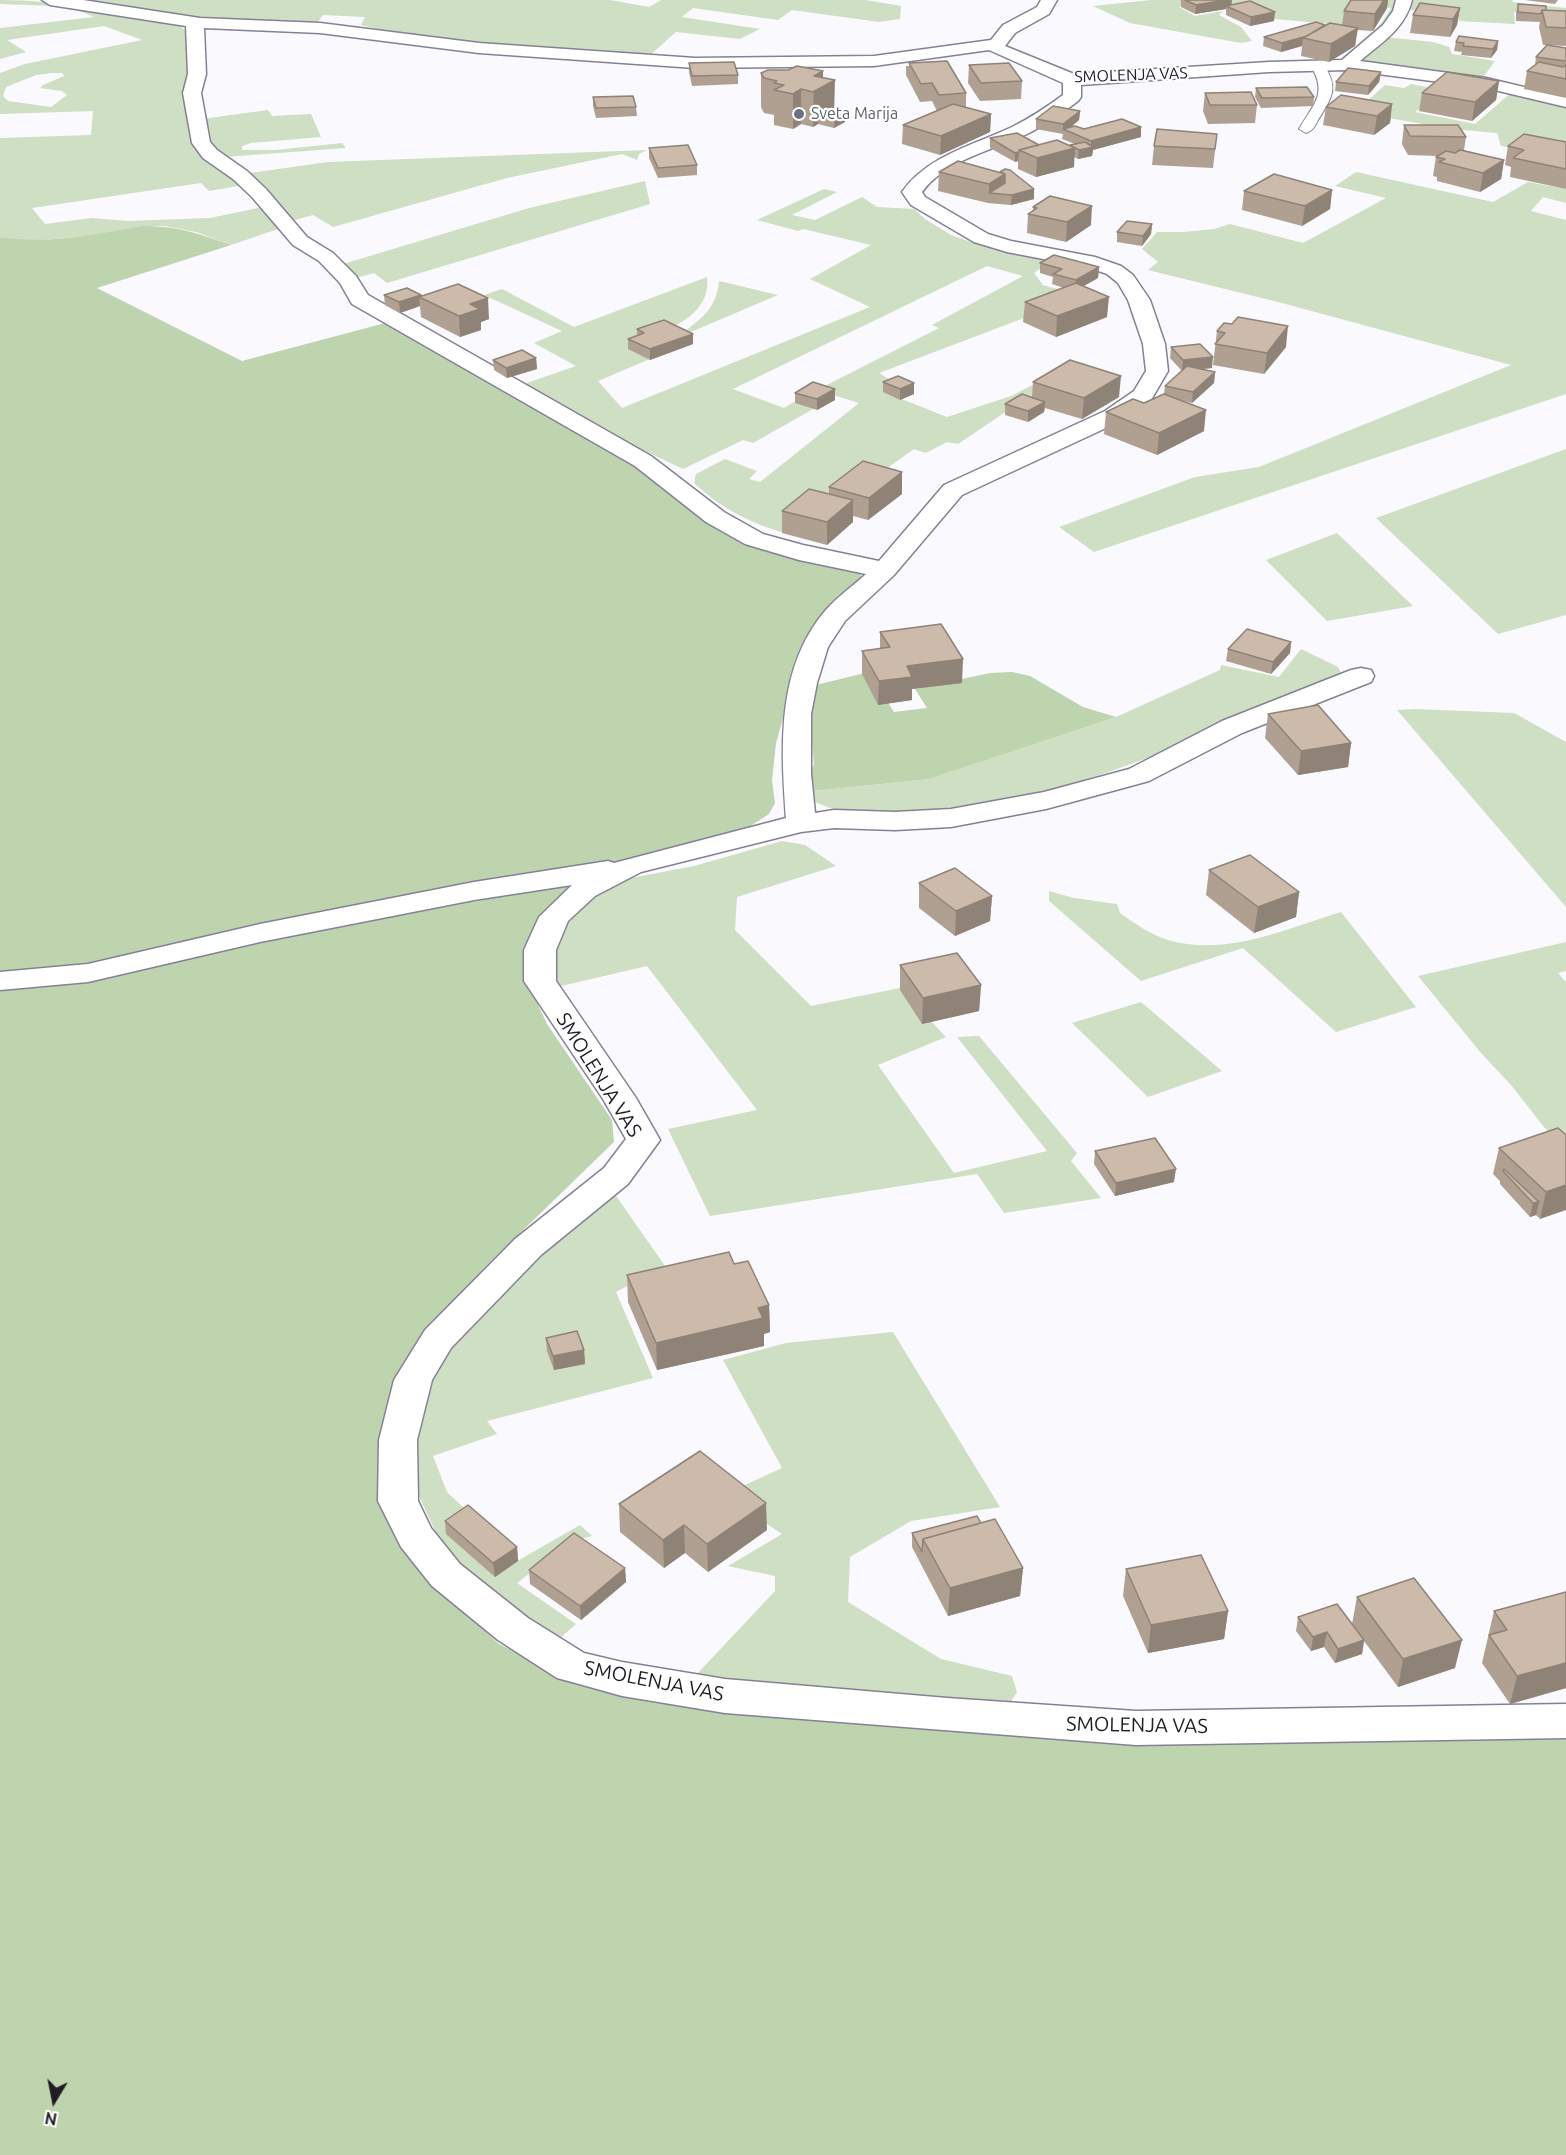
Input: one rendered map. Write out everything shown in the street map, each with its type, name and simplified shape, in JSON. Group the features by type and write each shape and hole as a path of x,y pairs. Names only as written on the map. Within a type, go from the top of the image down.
{"street":[{"path":"50,0 200,23 320,28 479,48 695,63 777,64 874,61 996,44 1009,29 1043,10 1049,0"},
{"path":"1347,65 1387,31 1400,14 1404,0"},
{"path":"200,23 194,27 197,74 192,93 201,142 210,154 240,175 259,193 300,241 326,257 349,280 360,298 525,396 643,461 715,517 754,539 799,552 885,570"},
{"name":"SMOLENJA VAS","path":"996,44 997,49 1009,56 1044,67 1072,80 1347,65 1486,83 1566,102"},
{"path":"801,823 797,714 803,683 815,647 835,616 885,570 953,490 1113,416 1143,394 1157,371 1154,344 1139,300 1126,279 1120,274 1095,263 1007,246 981,238 918,201 912,192 916,183 936,169 1023,129 1060,106 1072,97 1072,80"},
{"name":"SMOLENJA VAS","path":"1361,676 1232,727 1139,775 1046,801 951,818 895,821 834,819 801,823 630,866 584,890 554,917 540,950 540,981 566,1023 619,1098 643,1140 616,1176 528,1247 438,1339 413,1380 398,1440 398,1501 415,1536 446,1575 513,1629 572,1665 622,1679 725,1696 1136,1728 1566,1721"},
{"path":"0,981 88,973 271,931 474,891 630,866"}],"lane":[{"path":"1306,129 1328,93 1324,75 1318,66"}],"green space":[{"path":"0,0 67,5 176,24 184,29 188,38 191,124 244,185 209,191 201,183 32,208 45,224 92,218 128,221 210,218 263,207 281,228 231,245 196,232 165,226 142,226 88,236 43,240 20,241 0,237 0,138 91,135 93,111 0,114 0,73 25,64 142,40 104,26 7,40 26,52 0,59 0,28 94,17 60,7 0,4","holes":["62,73 64,76 40,88 62,91 67,95 51,107 8,101 3,96 6,87 36,75"]},
{"path":"68,0 610,0 649,7 661,0 865,0 901,6 900,19 879,22 792,10 778,20 693,8 682,17 760,29 740,39 676,32 649,56 467,43 395,33 361,25 365,17 323,15 317,23 182,19"},
{"path":"1151,0 1216,0 1179,7 1195,16 1223,11 1219,15 1241,27 1252,41 1241,43 1130,23 1093,6"},
{"path":"1216,0 1397,0 1397,7 1382,31 1377,30 1391,8 1355,4 1342,25 1275,19 1251,9 1241,10"},
{"path":"1413,0 1513,0 1512,2 1566,8 1566,24 1555,15 1514,12 1515,24 1459,21 1458,14 1410,10"},
{"path":"1384,37 1433,42 1449,47 1452,54 1495,61 1481,80 1362,63 1358,60"},
{"path":"1411,84 1442,90 1415,112 1475,124 1511,93 1566,105 1566,160 1501,146 1497,133 1451,129 1355,112 1385,85 1404,88"},
{"path":"268,110 272,116 311,114 321,137 251,143 242,146 242,150 276,150 342,143 346,148 224,157 210,145 202,119"},
{"path":"647,150 639,154 637,160 622,154 507,178 333,227 313,215 288,222 250,173 328,162"},
{"path":"1356,172 1493,202 1528,182 1566,189 1566,203 1543,197 1531,211 1566,220 1566,394 1094,552 1059,527 1195,477 1259,467 1511,365 1282,303 1148,270 1158,262 1142,249 1157,232 1214,229 1230,224 1303,243 1386,198 1335,186"},
{"path":"645,181 650,204 387,283 374,273 356,278 340,265 529,208"},
{"path":"824,189 837,192 792,215 815,220 862,197 877,207 914,209 925,219 951,235 977,244 1050,262 1034,273 1043,285 1082,296 879,373 902,387 889,394 947,417 1011,396 1056,373 1064,379 1007,411 958,444 947,442 926,453 914,449 830,509 821,506 781,532 724,507 694,483 696,474 725,459 757,471 749,479 760,482 859,403 817,390 939,328 932,325 1023,276 987,266 733,389 784,408 794,402 815,408 753,443 743,440 683,469 584,422 518,386 576,366 534,343 562,331 484,295 502,289 574,327 707,277 706,292 701,304 692,314 667,330 628,345 650,359 598,381 622,408 870,307 810,279 871,245 803,229 798,231 757,220"},
{"path":"142,226 187,231 231,245 97,288 242,361 389,322 437,346 511,396 670,479 720,527 858,569 863,579 793,682 776,743 772,780 775,803 769,814 749,827 572,884 540,916 526,979 547,1024 612,1120 614,1142 487,1265 419,1342 387,1403 380,1446 389,1524 441,1591 499,1644 568,1679 656,1703 921,1728 1566,1730 1566,2155 0,2155 0,237 53,239"},
{"path":"719,281 778,295 686,334 685,331 704,316 712,304"},
{"path":"1566,449 1566,615 1498,634 1376,518"},
{"path":"1337,533 1413,606 1327,621 1266,560"},
{"path":"1301,649 1338,667 1342,675 1186,743 1080,781 1026,796 970,806 914,811 836,810 806,798 804,792 929,779 1116,717 1220,670 1221,665 1279,677"},
{"path":"869,672 894,712 927,708 915,689 990,673 1012,672 1030,676 1083,707 1116,717 929,779 804,792 814,764 810,722 816,685"},
{"path":"1397,710 1514,713 1566,742 1566,907"},
{"path":"782,841 805,845 836,866 737,897 735,930 811,1006 900,988 946,1037 878,1065 954,1173 1047,1151 957,1037 979,1036 1077,1153 1071,1161 1101,1198 1004,1213 977,1174 710,1216 668,1129 757,1110 647,966 557,987 545,957 569,912 604,883 694,866"},
{"path":"1049,891 1074,898 1117,904 1120,913 1149,932 1168,940 1190,944 1212,945 1256,939 1341,912 1416,1007 1336,1032 1243,948 1141,981 1049,901"},
{"path":"1566,942 1566,971 1558,973 1566,982 1566,1148 1544,1127 1418,976"},
{"path":"1141,1002 1222,1071 1148,1097 1072,1023"},
{"path":"614,1193 665,1266 616,1292 653,1378 487,1421 497,1434 433,1456 447,1492 519,1560 580,1525 592,1536 572,1541 517,1583 576,1624 556,1642 497,1601 443,1548 412,1481 417,1408 453,1340 513,1270"},
{"path":"893,1332 1000,1507 911,1521 850,1557 848,1602 941,1659 1012,1676 1017,1692 1007,1708 696,1675 775,1591 775,1576 728,1566 782,1534 723,1495 782,1468 723,1360 786,1343"}],"building":[{"path":"1185,0 1226,0 1196,5"},
{"path":"1351,0 1384,0 1375,14 1344,11"},
{"path":"1250,1 1275,12 1251,17 1226,6"},
{"path":"1420,3 1460,8 1453,19 1413,15"},
{"path":"1518,4 1546,6 1546,10 1542,10 1541,14 1518,12"},
{"path":"1542,10 1566,11 1566,28 1546,27"},
{"path":"1316,22 1325,25 1307,36 1282,43 1264,37"},
{"path":"1330,23 1358,28 1331,44 1303,38"},
{"path":"1459,36 1498,41 1493,49 1463,46 1464,43 1456,42"},
{"path":"1547,45 1566,48 1566,60 1536,57"},
{"path":"947,61 966,93 939,95 932,83 921,84 909,63"},
{"path":"734,62 738,75 692,76 689,63"},
{"path":"1539,62 1563,67 1566,65 1566,79 1527,71"},
{"path":"1009,63 1022,81 981,83 969,65"},
{"path":"797,66 823,71 814,76 835,80 813,92 801,89 793,94 774,90 784,85 764,78 761,73 768,70 788,70"},
{"path":"1348,68 1381,72 1369,86 1336,82"},
{"path":"1447,72 1499,81 1475,102 1422,93"},
{"path":"1307,87 1314,97 1262,98 1256,88"},
{"path":"1251,92 1257,105 1210,105 1205,93"},
{"path":"1341,95 1392,104 1377,116 1326,107"},
{"path":"633,96 636,107 596,108 593,97"},
{"path":"953,104 991,114 941,136 903,125"},
{"path":"1053,106 1080,111 1063,124 1036,119"},
{"path":"828,109 845,113 835,118 818,114"},
{"path":"1122,119 1141,127 1091,141 1063,129 1075,126 1084,129"},
{"path":"1404,125 1458,125 1466,137 1410,136"},
{"path":"1157,129 1217,134 1215,149 1154,146"},
{"path":"1017,133 1039,145 1015,153 990,138"},
{"path":"1524,134 1566,142 1566,169 1513,158 1524,150 1508,146"},
{"path":"1057,140 1075,148 1037,158 1019,150"},
{"path":"1085,142 1093,147 1079,150 1070,145"},
{"path":"688,145 697,165 658,168 649,148"},
{"path":"1460,150 1504,160 1483,173 1439,162 1445,159 1436,157 1446,151 1455,153"},
{"path":"958,161 1005,174 989,184 939,172"},
{"path":"1005,169 1010,170 1034,189 1012,195 989,193 1005,183 1005,174 1000,172"},
{"path":"1274,174 1332,190 1305,206 1244,191"},
{"path":"1050,196 1092,206 1067,222 1028,214 1037,208 1033,207"},
{"path":"1127,221 1152,224 1143,236 1117,232"},
{"path":"1054,255 1099,267 1076,280 1053,274 1062,269 1040,263"},
{"path":"1076,283 1109,297 1057,316 1025,302"},
{"path":"458,284 488,298 470,304 480,309 459,316 419,297"},
{"path":"407,288 421,295 399,302 384,295"},
{"path":"1238,317 1288,326 1267,353 1215,344 1225,333 1217,331 1224,323 1232,324"},
{"path":"664,320 693,334 650,349 628,339 644,333 637,329"},
{"path":"1200,344 1213,357 1183,360 1171,347"},
{"path":"522,350 536,358 506,368 493,360"},
{"path":"1070,360 1121,376 1084,398 1033,382"},
{"path":"1187,366 1215,372 1193,392 1165,386"},
{"path":"898,376 914,383 900,389 883,382"},
{"path":"813,382 835,389 817,399 795,393"},
{"path":"1022,394 1045,402 1028,411 1005,404"},
{"path":"1164,394 1206,410 1159,433 1106,412 1133,399 1144,403"},
{"path":"863,461 902,472 869,498 829,487"},
{"path":"809,489 853,500 827,522 782,511"},
{"path":"941,624 963,659 907,666 912,677 879,681 862,651 890,647 880,632"},
{"path":"1247,629 1291,642 1273,662 1228,649"},
{"path":"1318,705 1351,743 1301,751 1268,714"},
{"path":"1250,855 1299,892 1258,907 1209,870"},
{"path":"955,868 992,896 956,911 919,883"},
{"path":"957,953 981,985 923,998 900,965"},
{"path":"1558,1128 1566,1135 1566,1185 1546,1192 1499,1148"},
{"path":"1155,1138 1176,1169 1116,1183 1095,1151"},
{"path":"1504,1169 1539,1202 1533,1203 1503,1171"},
{"path":"729,1252 734,1264 748,1261 769,1305 758,1308 763,1318 656,1343 627,1275"},
{"path":"577,1331 584,1350 553,1356 546,1338"},
{"path":"700,1451 766,1503 707,1544 684,1525 663,1540 619,1504"},
{"path":"468,1505 517,1547 493,1563 445,1521"},
{"path":"977,1516 981,1523 923,1539 922,1552 912,1533"},
{"path":"995,1519 1023,1568 950,1588 923,1539"},
{"path":"574,1533 625,1568 580,1606 529,1570"},
{"path":"1201,1555 1228,1611 1151,1625 1126,1569"},
{"path":"1414,1578 1462,1640 1403,1659 1357,1597"},
{"path":"1566,1592 1566,1663 1517,1676 1489,1635 1507,1630 1494,1611"},
{"path":"1337,1604 1364,1640 1338,1649 1327,1632 1313,1637 1298,1617"}],"place":[{"name":"Sveta Marija","path":"799,114"}]}
